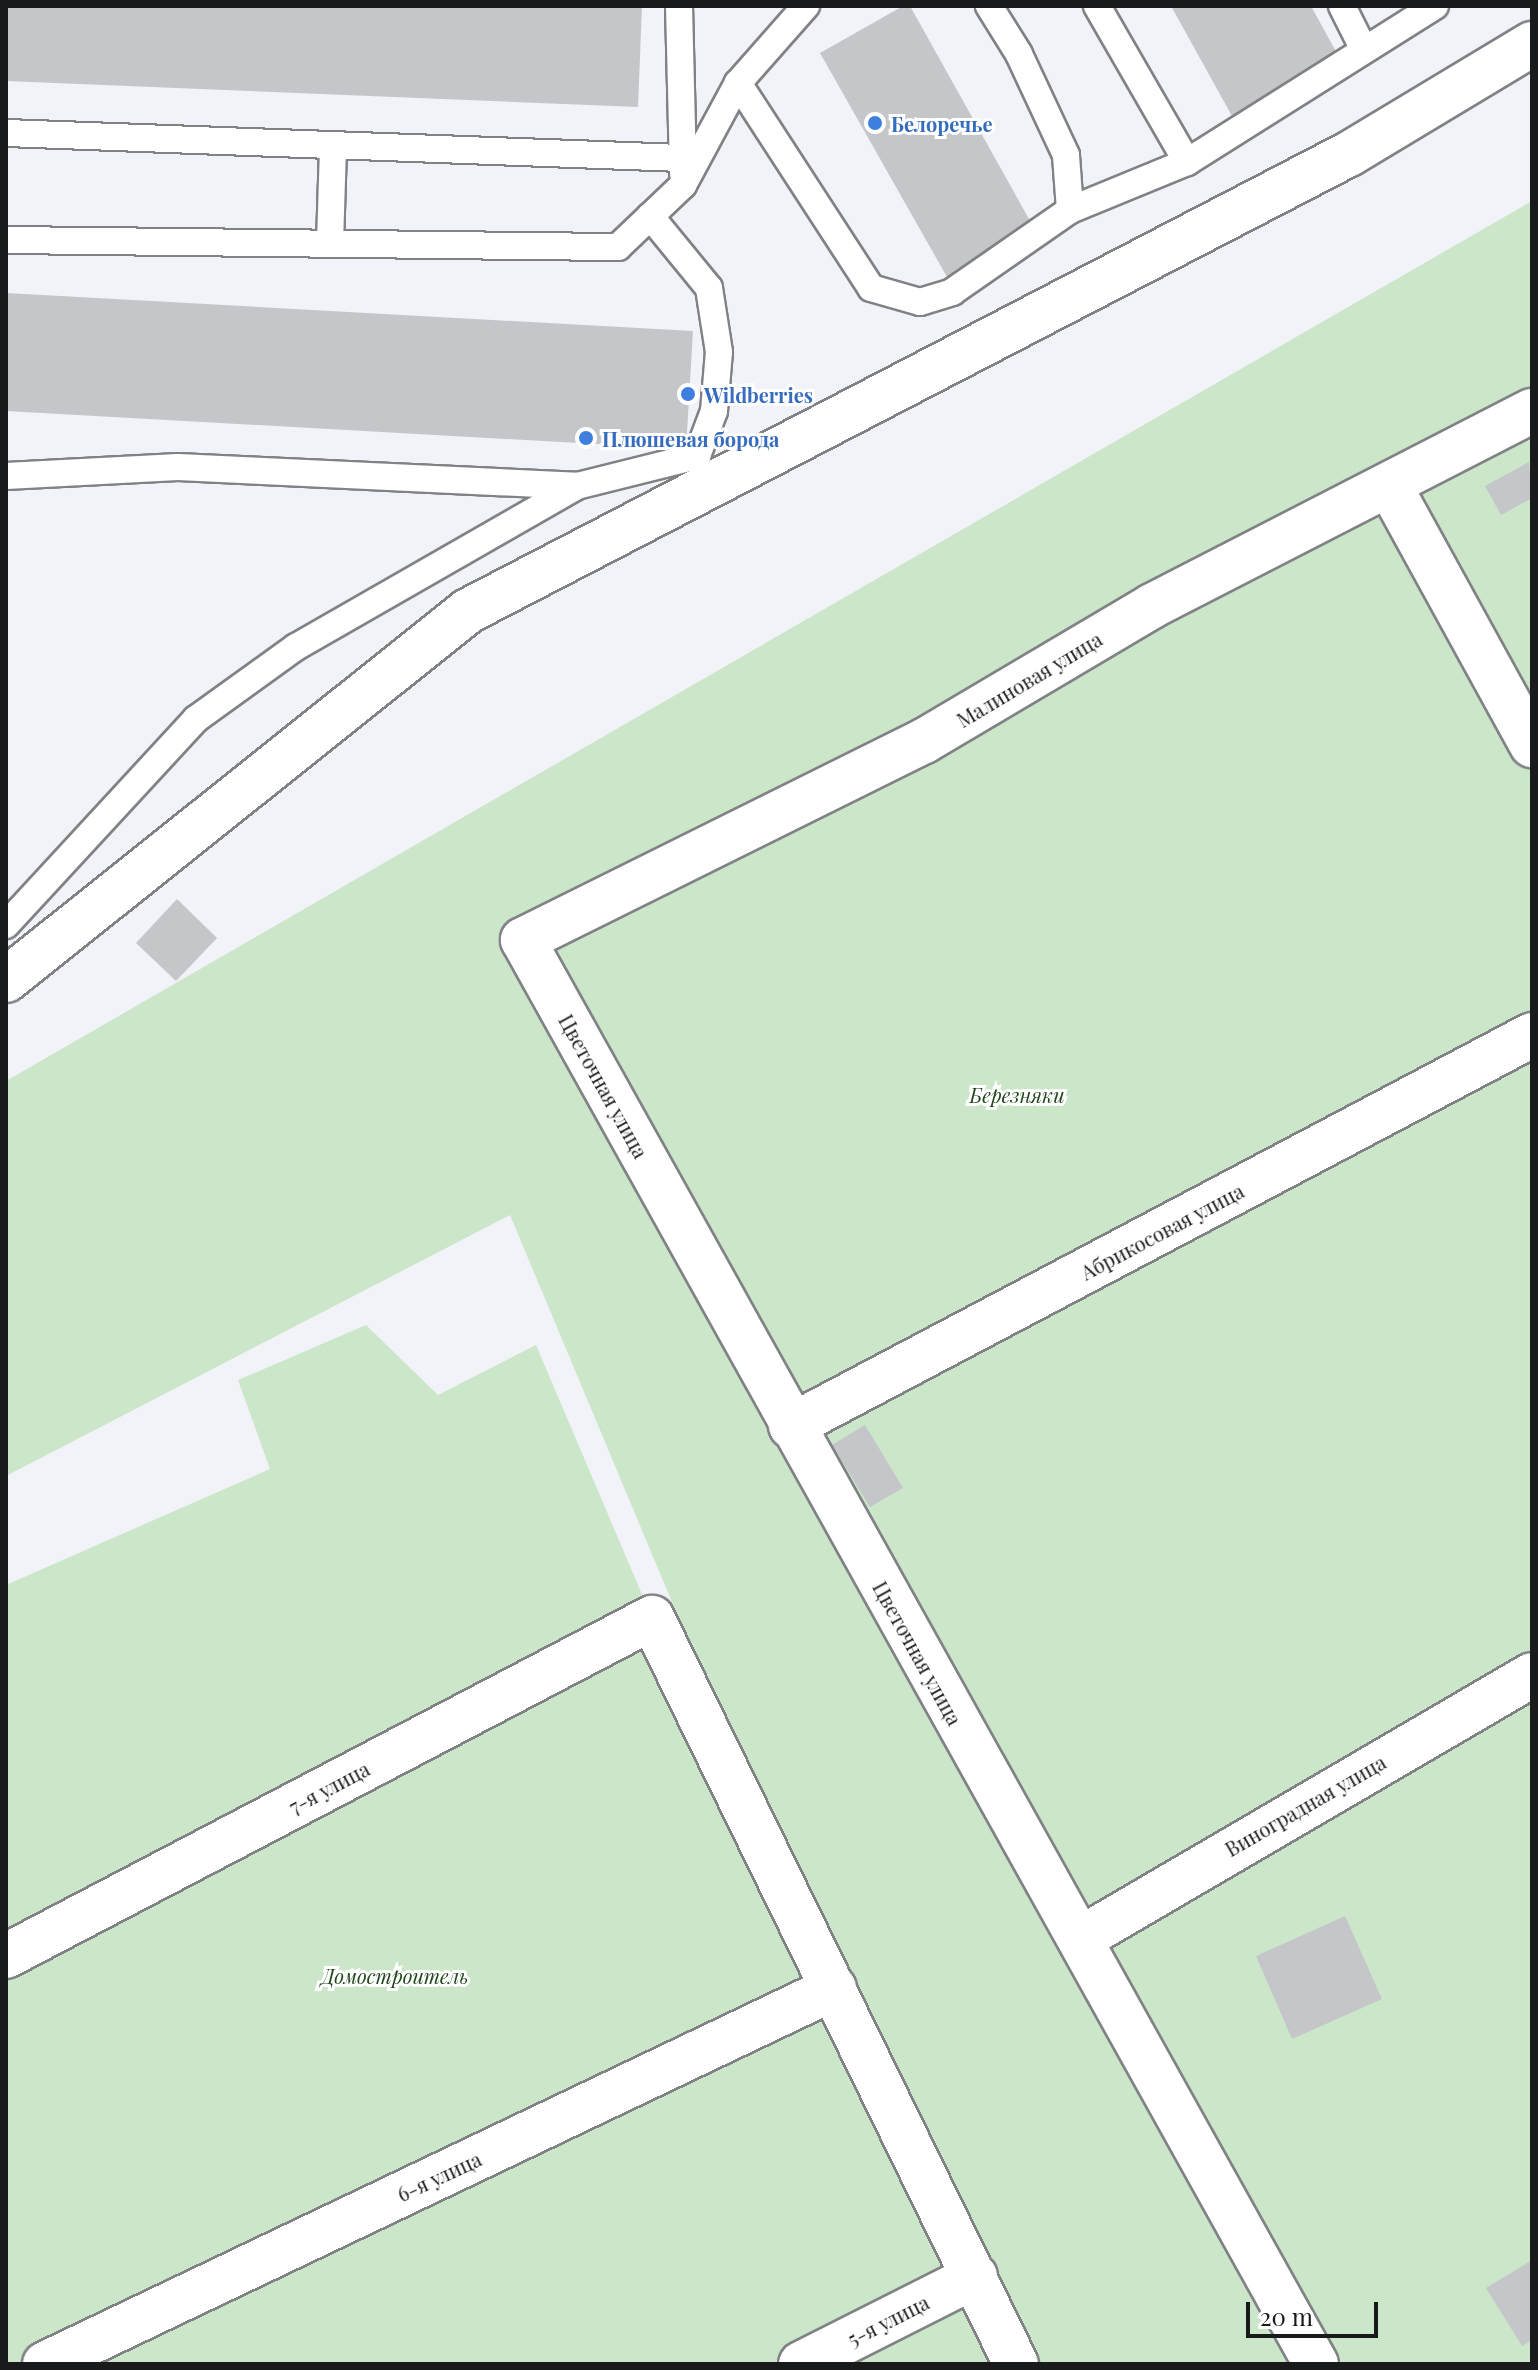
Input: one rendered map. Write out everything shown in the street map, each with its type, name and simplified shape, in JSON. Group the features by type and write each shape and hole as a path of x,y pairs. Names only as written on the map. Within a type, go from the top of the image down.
{"street":[{"path":"6,980 468,611 1349,154 1532,44"},
{"name":"Малиновая улица","path":"523,940 924,741 1152,606 1532,411"},
{"path":"1389,485 1532,745"},
{"name":"Цветочная улица","path":"523,940 1316,2364"},
{"name":"Абрикосовая улица","path":"791,1426 1532,1035"},
{"name":"7-я улица","path":"6,1956 652,1618 834,1988"},
{"name":"Виноградная улица","path":"1080,1939 1532,1675"},
{"path":"834,1988 1016,2364"},
{"name":"6-я улица","path":"45,2364 834,1988"},
{"name":"5-я улица","path":"801,2364 975,2276"}],"lane":[{"path":"679,6 683,185"},
{"path":"6,240 618,247 683,185 738,83 806,6"},
{"path":"989,6 1019,54 1066,155 1070,210"},
{"path":"1097,6 1187,162"},
{"path":"1342,6 1364,50"},
{"path":"738,83 871,288 920,302 952,292 1070,210 1187,162 1435,6"},
{"path":"6,133 682,158"},
{"path":"330,243 333,147"},
{"path":"6,925 196,719 296,647 577,486 697,456 714,411 719,352 709,288 650,216"},
{"path":"6,476 178,467 577,486"}],"green space":[{"name":"Березняки","path":"1532,201 1532,2364 6,2364 6,1585 270,1469 238,1380 366,1325 438,1395 536,1345 652,1618 826,1970 510,1215 6,1476 6,1081"}],"building":[{"path":"6,6 642,6 638,107 6,81"},
{"path":"903,6 910,6 1034,228 947,277 820,53"},
{"path":"1171,6 1311,6 1339,57 1232,116"},
{"path":"6,293 693,331 686,449 6,411"},
{"path":"1529,462 1532,498 1501,515 1485,486"},
{"path":"177,899 217,938 176,981 136,943"},
{"path":"865,1425 903,1488 870,1507 832,1445"},
{"path":"1345,1916 1382,1999 1292,2039 1256,1956"},
{"path":"1532,2260 1532,2340 1522,2346 1486,2288"}],"place":[{"name":"Белоречье","path":"875,123"},
{"name":"Wildberries","path":"688,394"},
{"name":"Плюшевая борода","path":"586,438"}],"park label":[{"name":"Домостроитель","path":"395,1975"}]}
